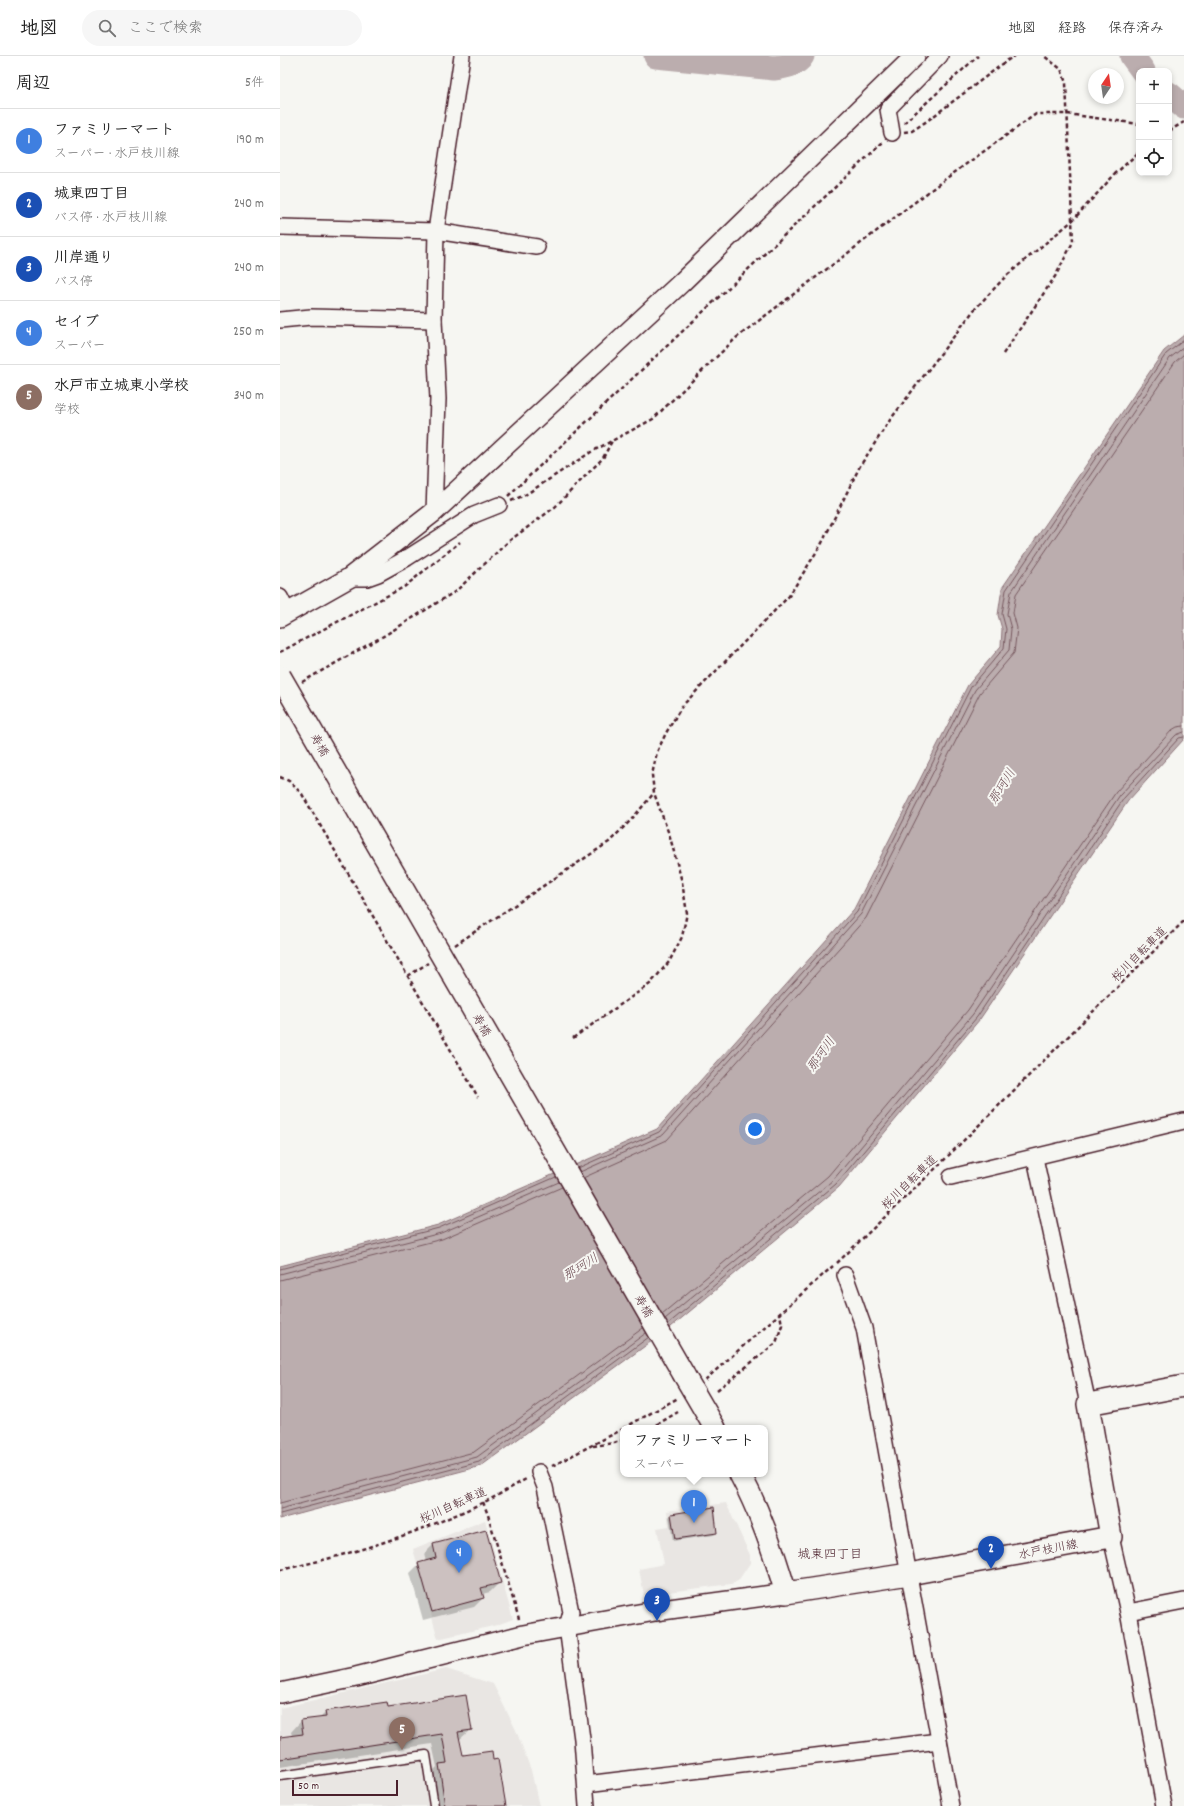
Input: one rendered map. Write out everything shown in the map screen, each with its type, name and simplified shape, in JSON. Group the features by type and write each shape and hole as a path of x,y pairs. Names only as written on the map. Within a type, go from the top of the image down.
{"main road":[{"name":"寿橋","path":"289,680 688,1381"},
{"path":"688,1381 713,1425"},
{"path":"1111,1537 1088,1404 1184,1386"},
{"path":"742,1477 757,1505 769,1537 786,1593"},
{"name":"水戸枝川線","path":"786,1593 909,1574 1111,1537"}],"street":[{"path":"434,512 438,399 434,320 436,231 444,168 462,56"},
{"path":"283,609 349,578 434,512 686,277 915,56"},
{"path":"892,134 888,109 940,56"},
{"path":"280,227 436,231 537,247"},
{"path":"280,320 311,317 434,320"},
{"path":"349,578 367,578 378,574 407,558 474,515 499,505"},
{"path":"951,1177 1184,1121"},
{"path":"1035,1158 1088,1404"},
{"path":"845,1274 864,1328 951,1806"},
{"path":"539,1472 545,1487 571,1612 566,1627 582,1739 587,1806"},
{"path":"1111,1537 1128,1612 1164,1806"},
{"path":"280,1693 356,1677 523,1635 655,1612 786,1593"},
{"path":"1128,1612 1184,1601"},
{"path":"586,1784 939,1741"}],"lane":[{"path":"280,1776 426,1755 434,1806"}],"path":[{"path":"499,505 892,134 978,56"},
{"path":"892,134 912,131 1015,56"},
{"path":"1003,354 1056,275 1073,242 1066,83 1061,69 1044,56"},
{"path":"499,505 525,495 591,452 654,418 736,338 944,180 1036,114 1067,114 1136,124"},
{"path":"1172,129 1184,122"},
{"path":"573,1038 650,984 669,962 682,938 687,913 682,882 670,837 654,793 652,775 657,752 682,706 789,596 822,543 860,466 890,420 974,310 1006,276 1072,221 1130,158 1136,154"},
{"path":"289,680 387,634 456,591 510,540 555,507 603,458 612,440"},
{"path":"280,652 404,587 463,539"},
{"path":"280,777 289,781 302,794 478,1097"},
{"path":"451,947 609,842 631,820 654,793"},
{"name":"桜川自転車道","path":"629,1425 681,1396 688,1381 702,1382 780,1314 938,1166 1184,922"},
{"path":"408,976 433,960"},
{"path":"717,1390 776,1343 782,1325 780,1314"},
{"path":"656,1425 678,1412"},
{"name":"桜川自転車道","path":"280,1570 352,1553 434,1524 483,1502 620,1430"},
{"path":"590,1446 614,1444 620,1441"},
{"path":"483,1502 523,1635"}],"shaded area":[{"path":"726,1503 750,1555 750,1563 738,1581 731,1584 644,1595 639,1569 664,1564 657,1528 669,1526 667,1511"},
{"path":"485,1520 513,1619 497,1625 438,1639 413,1549"},
{"path":"446,1669 493,1684 516,1730 531,1770 539,1806 280,1806 280,1708"}],"water":[{"name":"那珂川","path":"1184,335 1184,739 1128,801 980,1019 839,1187 671,1327 481,1466 280,1519 280,1266 438,1225 657,1129 854,909 968,685 1001,646 1002,629 998,615 1002,588 1164,351"}],"building":[{"path":"714,1507 717,1533 675,1539 671,1514"},
{"path":"486,1530 501,1583 481,1588 484,1598 432,1612 418,1563 436,1558 433,1544"},
{"path":"466,1695 472,1730 458,1732 463,1755 492,1751 493,1760 498,1759 506,1806 445,1806 439,1764 447,1763 442,1734 280,1759 280,1737 303,1734 301,1720 326,1717 325,1711 387,1702 388,1707"}],"waterway":[{"path":"656,56 774,68 797,62 802,56"},
{"path":"1132,56 1141,68"},
{"path":"1172,97 1184,107"}],"place":[{"name":"ファミリーマート","path":"694,1523"},
{"name":"城東四丁目","path":"991,1569"},
{"name":"セイブ","path":"459,1573"},
{"name":"川岸通り","path":"657,1621"},
{"name":"水戸市立城東小学校","path":"402,1750"}],"district":[{"name":"城東四丁目","path":"830,1553"}]}
